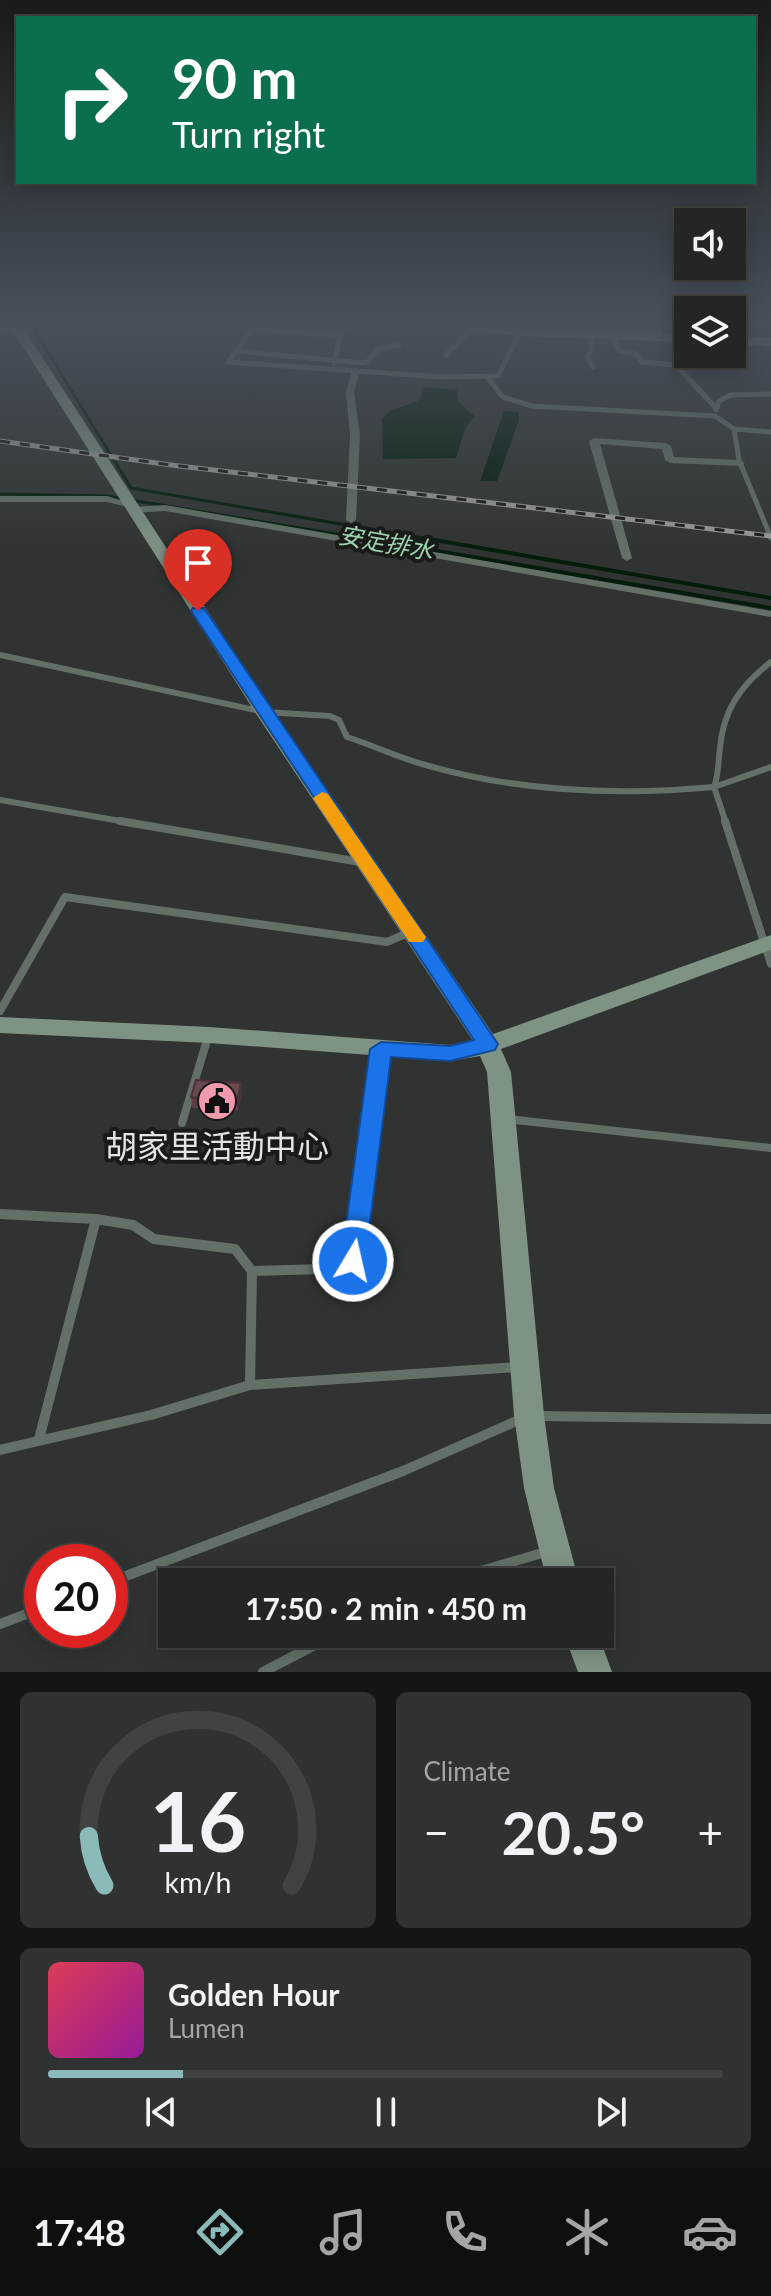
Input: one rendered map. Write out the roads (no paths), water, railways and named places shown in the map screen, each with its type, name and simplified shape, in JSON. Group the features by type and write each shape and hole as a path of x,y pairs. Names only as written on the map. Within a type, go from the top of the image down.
{"street":[{"path":"64,401 264,712 487,1044 499,1072 529,1415 539,1488 559,1568"},
{"path":"351,401 355,435 351,520"},
{"path":"627,558 594,441 666,446 670,460 740,463"},
{"path":"0,499 107,499 771,614"},
{"path":"0,1025 209,1035 450,1053 487,1044 769,950"},
{"path":"586,1648 595,1672"}],"lane":[{"path":"516,401 532,406 715,416 734,429 771,432"},
{"path":"710,401 716,408"},
{"path":"715,416 719,401"},
{"path":"734,429 740,463 771,538"},
{"path":"0,655 264,712 330,716 339,720 347,737 422,764 500,781 544,787 675,792 714,787 771,767"},
{"path":"769,950 714,787 722,769 720,747 727,706 755,674 771,662"},
{"path":"0,800 366,863"},
{"path":"0,1011 65,897 387,942 412,932"},
{"path":"182,1123 209,1035"},
{"path":"252,1271 325,1269 353,1261 381,1049"},
{"path":"504,1118 771,1148"},
{"path":"0,1214 96,1219 133,1225 154,1239 235,1249 252,1271 250,1385"},
{"path":"39,1439 96,1219"},
{"path":"0,1450 151,1415 250,1385 525,1367"},
{"path":"128,1575 403,1471 529,1415 771,1419"},
{"path":"492,1568 553,1550"},
{"path":"0,1624 24,1615"},
{"path":"263,1672 309,1648"}],"waterway":[{"path":"78,401 131,488 434,540"},
{"name":"安定排水","path":"0,494 107,496 372,540"},
{"name":"安定排水","path":"361,538 771,608"},
{"path":"423,538 771,598"}],"railway":[{"path":"0,441 171,465 771,536"}],"place":[{"name":"胡家里活動中心","path":"217,1101"}]}
